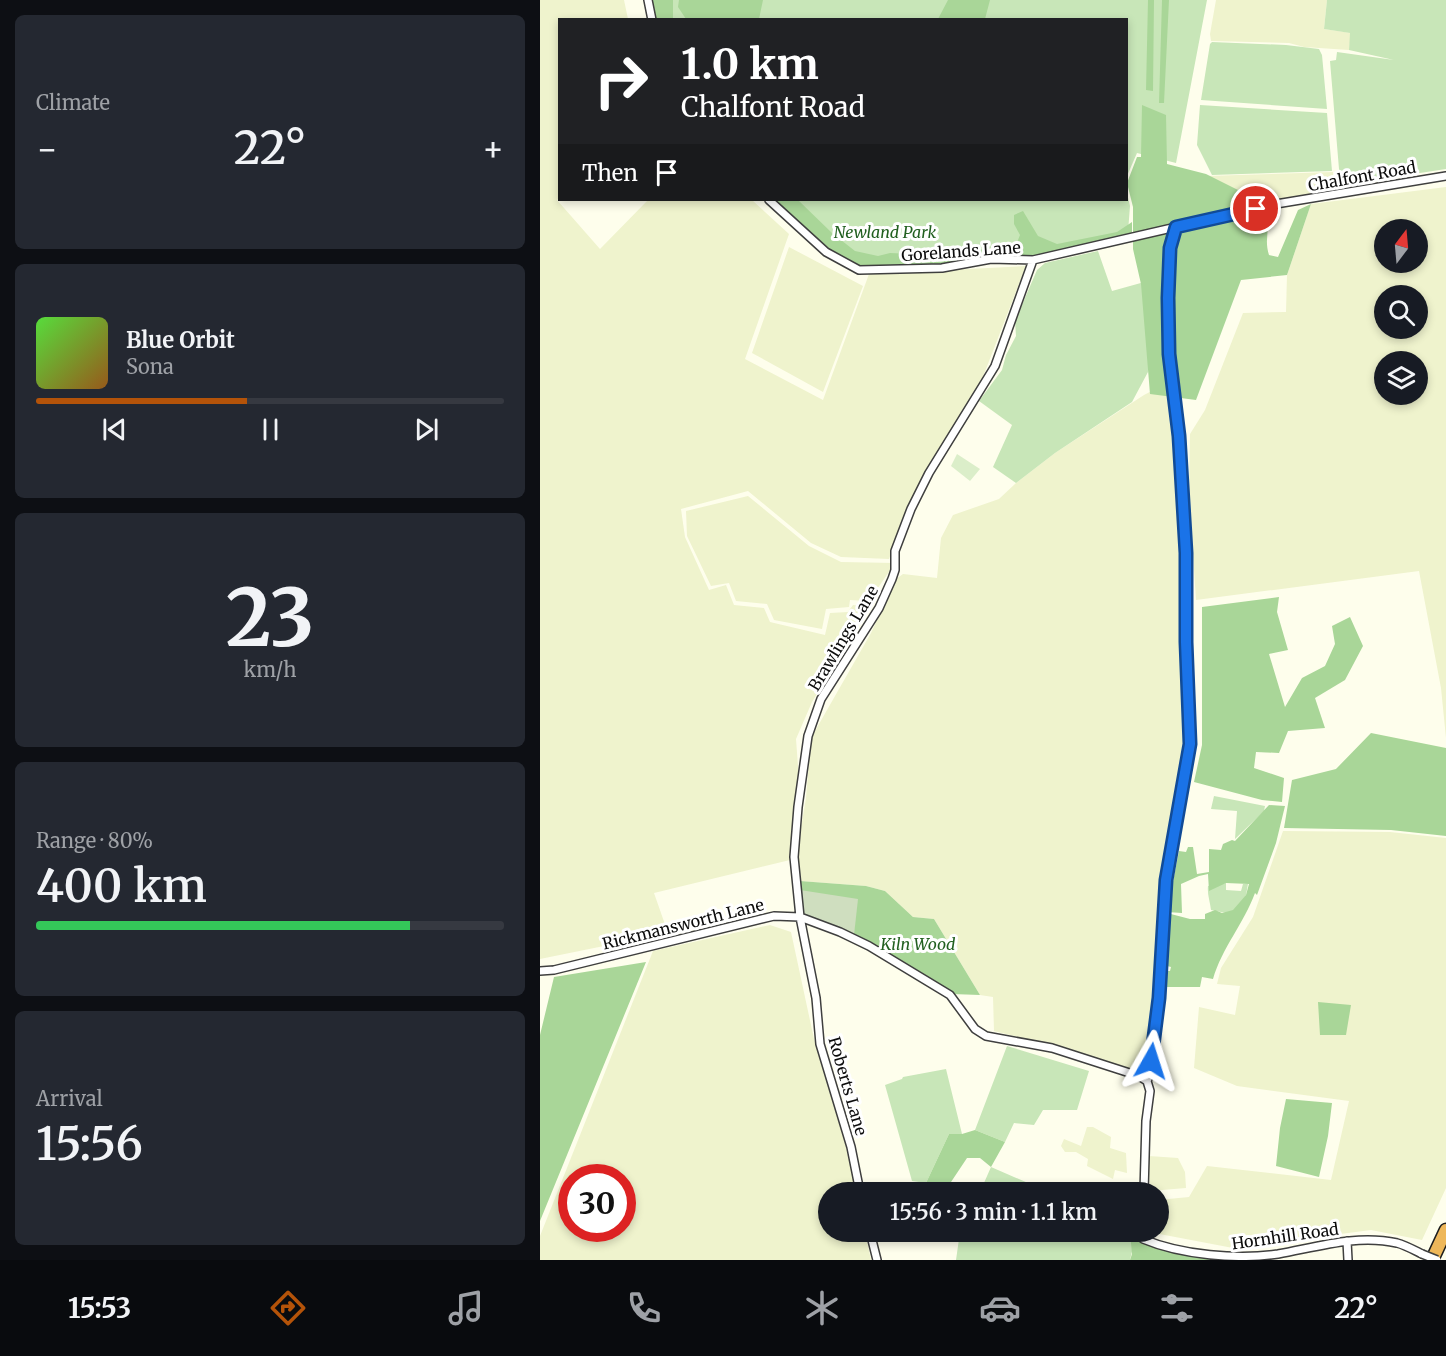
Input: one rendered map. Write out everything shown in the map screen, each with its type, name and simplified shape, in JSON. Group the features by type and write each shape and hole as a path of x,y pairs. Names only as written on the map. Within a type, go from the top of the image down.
{"highway":[{"path":"1427,1257 1446,1230"}],"street":[{"path":"648,0 652,18"},
{"name":"Chalfont Road","path":"1176,227 1276,204 1446,176"},
{"name":"Gorelands Lane","path":"770,201 826,252 859,270 942,268 991,259 1033,260 1176,227"},
{"path":"1144,1182 1146,1120 1150,1091 1147,1081 1150,1074 1159,998 1166,880 1190,744 1186,642 1186,553 1179,436 1169,354 1168,320 1170,248 1176,227"},
{"name":"Brawlings Lane","path":"800,917 794,857 798,807 811,726 821,699 879,608 895,570 895,550 911,509 929,473 995,366 1033,260"},
{"name":"Rickmansworth Lane","path":"540,971 554,970 774,916 800,917 869,946 950,995 959,1005 967,1020 986,1036 1052,1048 1139,1076 1147,1081"},
{"name":"Roberts Lane","path":"800,917 816,998 820,1044 851,1147 858,1182"},
{"name":"Hornhill Road","path":"1150,1242 1226,1258 1277,1254 1313,1245 1363,1240 1396,1243 1437,1260"},
{"path":"1347,1241 1348,1260"},
{"path":"872,1242 877,1260"}],"green space":[{"path":"540,0 624,0 628,18 558,18 557,200 600,249 647,201 753,201 789,234 745,359 823,400 869,274 1026,266 965,423 910,503 889,559 841,557 811,543 748,491 681,509 685,537 709,590 726,585 734,605 764,608 770,622 825,635 830,613 848,612 853,605 870,607 812,702 796,739 800,793 790,860 654,893 668,933 540,959"},
{"path":"647,0 673,0 673,18 651,18"},
{"path":"650,0 1207,0 1176,163 1137,153 1128,174 1128,18 654,18"},
{"path":"679,0 763,0 759,18 685,18 678,7"},
{"path":"948,0 990,0 985,18 939,18"},
{"path":"1148,0 1154,0 1153,91 1146,90"},
{"path":"1162,0 1169,0 1164,103 1159,103"},
{"path":"1216,0 1327,0 1324,29 1351,33 1349,50 1304,47 1289,43 1211,41 1210,34"},
{"path":"1327,0 1446,0 1446,169 1348,184 1340,181 1330,61 1336,60 1337,52 1394,60 1349,50 1350,33 1324,29"},
{"path":"1212,42 1286,45 1319,49 1322,55 1327,109 1201,100"},
{"path":"1142,105 1166,115 1167,164 1206,174 1264,203 1270,202 1267,242 1269,255 1278,257 1298,210 1311,204 1287,275 1241,280 1196,400 1150,394 1141,284 1133,249 1133,207 1128,187 1128,180 1137,157 1141,157"},
{"path":"1200,105 1327,113 1332,171 1212,175 1197,145"},
{"path":"1333,172 1333,175 1325,178 1326,182 1333,183 1333,192 1264,203 1206,176"},
{"path":"1446,187 1446,738 1441,688 1419,571 1196,600 1189,493 1190,434 1205,410 1243,313 1286,312 1287,275 1311,204"},
{"name":"Newland Park","path":"1128,197 1130,206 1128,232 1032,256 990,255 857,265 814,238 778,201 1128,201"},
{"path":"776,201 799,201 832,233 855,251 878,256 890,253 936,255 1016,245 1020,235 1014,224 1014,215 1023,211 1038,236 1057,244 1117,232 1132,222 1132,234 1037,256 990,256 940,266 859,266 829,249"},
{"path":"789,247 863,286 823,392 752,353"},
{"path":"1098,251 1112,291 1148,281 1148,372 1132,402 1055,453 1016,483 993,467 1012,425 979,401 1002,370 1006,355 1016,336 1015,321 1037,270 1045,263"},
{"path":"1169,382 1176,438 1182,568 1190,613 1186,658 1193,694 1191,733 1160,907 1159,994 1149,1066 1138,1073 1043,1043 994,1031 993,997 980,995 934,919 913,917 885,891 866,886 800,881 795,863 806,798 811,738 871,633 896,579 903,574 937,578 941,538 953,515 999,499 1055,453 1144,395"},
{"path":"957,454 980,469 970,481 951,466"},
{"path":"748,496 809,546 841,562 895,563 869,601 850,600 849,607 826,609 822,629 774,620 767,604 736,601 729,583 711,586 687,536 686,511"},
{"path":"1279,597 1277,612 1288,650 1269,654 1285,707 1302,678 1325,666 1335,644 1332,626 1350,617 1363,646 1345,680 1315,698 1325,728 1288,731 1279,753 1256,752 1254,768 1284,778 1282,802 1262,800 1194,782 1202,745 1202,607"},
{"path":"1371,733 1446,748 1446,836 1391,830 1284,828 1292,780 1336,769"},
{"path":"1214,796 1265,806 1264,811 1235,839 1237,811 1211,809"},
{"path":"1269,805 1285,806 1276,843 1257,895 1255,893 1213,979 1202,977 1200,987 1166,987 1166,971 1170,971 1171,967 1167,966 1164,950 1167,913 1190,919 1205,919 1205,914 1215,910 1222,913 1233,910 1246,895 1249,884 1226,883 1209,891 1208,874 1199,876 1181,884 1182,913 1167,912 1179,851 1186,852 1188,847 1193,847 1197,874 1209,872 1209,849 1221,850 1223,844 1235,841"},
{"path":"1283,831 1390,832 1446,838 1446,1188 1422,1240 1371,1230 1233,1248 1169,1236 1169,1199 1189,1197 1207,1166 1331,1180 1349,1101 1237,1086 1194,1068 1199,1007 1235,1015 1240,986 1217,984 1221,968 1253,917"},
{"name":"Kiln Wood","path":"800,881 866,886 885,891 913,917 934,919 980,995 952,994 884,955 854,935 852,903 800,894"},
{"path":"1226,883 1226,890 1241,891 1243,884 1248,884 1246,895 1236,915 1211,910 1208,886"},
{"path":"800,890 858,899 854,935 800,917"},
{"path":"770,925 791,932 814,1039 846,1147 854,1182 818,1182 818,1242 867,1242 871,1260 540,1260 540,1236 558,1191 558,1242 636,1242 636,1164 569,1164 653,951"},
{"path":"646,962 563,1164 558,1164 558,1177 540,1221 540,1035 554,977"},
{"path":"1318,1002 1351,1005 1346,1035 1320,1035"},
{"path":"1007,1046 1089,1071 1077,1110 1043,1110 1034,1125 1014,1123 1005,1142 975,1130"},
{"path":"946,1069 962,1134 949,1134 926,1182 912,1181 885,1085 903,1077"},
{"path":"1286,1099 1332,1103 1319,1177 1276,1166"},
{"path":"1087,1127 1093,1127 1111,1137 1110,1148 1126,1153 1127,1173 1115,1170 1113,1179 1087,1166 1088,1159 1076,1152 1065,1152 1061,1146 1064,1139 1081,1146"},
{"path":"975,1130 1005,1142 991,1167 980,1158 967,1158 951,1182 926,1182 949,1134 962,1134"},
{"path":"1149,1156 1178,1158 1185,1172 1186,1188 1169,1189 1169,1182 1150,1182"},
{"path":"991,1167 1026,1182 984,1182"},
{"path":"959,1242 1134,1242 1130,1260 956,1260"},
{"path":"1131,1242 1141,1242 1219,1260 1130,1260"}],"route":[{"path":"1151,1061 1159,998 1166,880 1190,744 1186,642 1186,553 1179,436 1173,404 1169,354 1170,248 1176,227 1256,209"}]}
